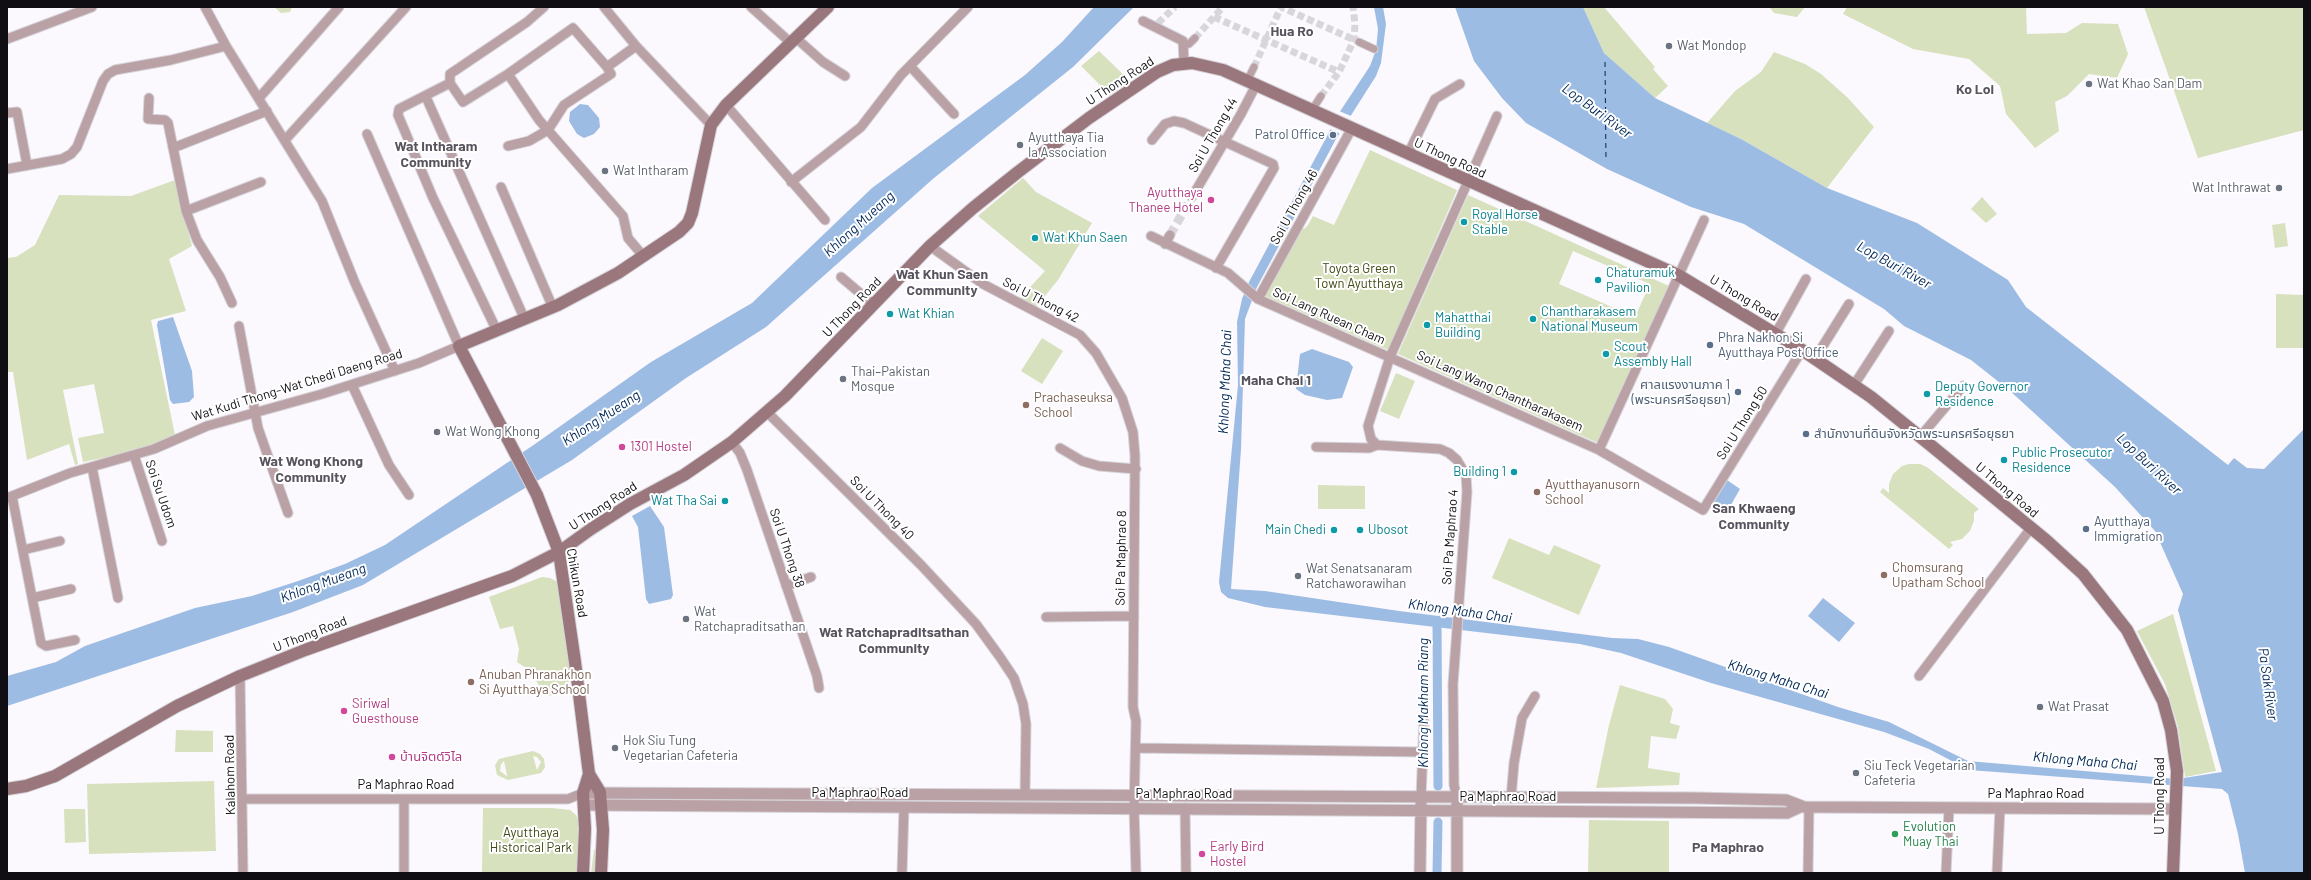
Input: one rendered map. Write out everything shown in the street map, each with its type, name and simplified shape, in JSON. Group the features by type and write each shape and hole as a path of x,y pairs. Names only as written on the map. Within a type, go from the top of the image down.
{"main road":[{"name":"Wat Kudi Thong-Wat Chedi Daeng Road","path":"459,346 553,308 644,257 679,232 688,222 696,200 711,125 726,105 825,8"},
{"name":"U Thong Road","path":"7,789 26,786 55,776 177,706 240,676 312,647 512,576 559,552 630,504 684,475 732,442 768,413 930,246 973,208 1095,114 1157,72 1173,65 1184,63 1202,64 1216,68 1252,83 1678,275 1776,333 1814,358 1854,385 1920,437 2031,528 2083,574 2127,630 2163,701 2171,730 2176,764 2173,873"},
{"name":"Chikun Road","path":"459,346 537,495 559,552 576,662 589,774 583,799 583,873"},
{"name":"Chikun Road","path":"589,774 600,792 603,830 601,873"}],"street":[{"path":"7,39 92,7"},
{"path":"205,7 226,46 322,200 355,283 395,371"},
{"path":"259,98 340,7"},
{"path":"285,140 406,7"},
{"path":"508,146 529,141 548,130 564,106 610,75 611,72 573,28 508,74 463,102 450,83 450,74 452,71 526,22 544,7"},
{"path":"604,7 636,46 711,125"},
{"path":"750,7 793,41 845,76"},
{"path":"791,182 860,127 910,66 968,7"},
{"path":"1143,21 1155,25 1183,41 1184,63"},
{"path":"1183,46 1189,44 1195,38"},
{"path":"1359,42 1374,50"},
{"path":"7,169 62,159 77,147 108,74 115,70 171,60 226,46"},
{"path":"607,67 636,46"},
{"path":"910,66 954,114"},
{"path":"1252,83 1254,67"},
{"path":"508,74 526,103 623,216 628,238 644,257"},
{"path":"450,83 426,97 399,109 398,115 433,198 497,331"},
{"name":"Soi U Thong 44","path":"1192,197 1225,142 1252,83"},
{"path":"1408,154 1435,99 1460,84"},
{"path":"1312,110 1321,96"},
{"path":"426,97 525,320"},
{"path":"149,98 148,120 165,120 168,123 186,211 200,246 220,277 232,303"},
{"path":"726,105 825,220"},
{"path":"173,148 267,111"},
{"path":"7,112 17,112 27,165"},
{"path":"1377,445 1371,439 1368,426 1390,357 1497,116"},
{"path":"1152,140 1165,124 1174,121 1225,142 1274,166 1216,268"},
{"name":"Soi U Thong 46","path":"1256,297 1349,127"},
{"path":"367,134 459,346"},
{"path":"186,211 261,182"},
{"path":"502,187 553,308"},
{"path":"1600,450 1704,220"},
{"path":"1165,244 1170,235"},
{"name":"Soi Lang Ruean Cham","path":"1151,236 1228,273 1256,297 1390,357"},
{"name":"Soi U Thong 42","path":"930,246 983,284 1080,335"},
{"path":"841,277 874,305"},
{"path":"1776,333 1806,279"},
{"path":"1814,358 1849,304"},
{"path":"239,326 260,434 288,513"},
{"path":"1854,385 1889,331"},
{"name":"Soi Pa Maphrao 8","path":"1080,335 1096,353 1122,398 1132,432 1136,470 1133,707 1136,721 1134,795 1136,873"},
{"name":"Wat Kudi Thong-Wat Chedi Daeng Road","path":"10,497 70,473 134,455 207,426 352,385 395,371 459,346"},
{"name":"Soi U Thong 50","path":"1703,510 1802,350"},
{"name":"Soi Lang Wang Chantharakasem","path":"1390,357 1600,450 1703,510"},
{"path":"352,385 388,465 409,495"},
{"path":"1920,437 1963,386"},
{"name":"Soi U Thong 40","path":"768,413 921,565 976,624 1014,678 1023,704 1026,724 1025,795"},
{"name":"Soi U Thong 38","path":"732,442 740,453 747,470 819,688"},
{"name":"Soi Pa Maphrao 4","path":"1316,447 1369,448 1377,445 1440,449 1449,453 1463,469 1467,492 1457,609 1453,734 1454,785 1457,798"},
{"path":"1060,448 1082,461 1098,466 1136,470"},
{"name":"Soi Su Udom","path":"134,455 162,540"},
{"path":"92,467 118,598"},
{"path":"10,497 23,550 43,646 75,640"},
{"path":"1919,676 2031,528"},
{"path":"23,550 60,541"},
{"path":"786,586 811,577"},
{"path":"32,598 71,589"},
{"path":"1046,616 1134,616"},
{"name":"Kalahom Road","path":"240,676 244,799 243,873"},
{"path":"1511,798 1514,763 1522,718 1535,696"},
{"path":"1420,873 1424,721"},
{"path":"1136,748 1423,752"},
{"name":"Pa Maphrao Road","path":"583,799 600,792 1597,798 1786,800 1804,807"},
{"path":"1457,798 1457,873"},
{"path":"1597,798 1597,811"},
{"name":"Pa Maphrao Road","path":"244,799 583,799 601,805 1787,813 1804,807 2175,809"},
{"path":"404,799 404,873"},
{"path":"902,873 904,807"},
{"path":"1804,807 1808,873"},
{"path":"1185,808 1186,873"},
{"path":"1946,873 1949,808"},
{"path":"1997,873 2000,808"}],"green space":[{"path":"274,7 292,7 290,12 281,13"},
{"path":"1583,7 1604,7 1655,67 1653,69 1668,86 1655,98 1604,53"},
{"path":"1769,7 1805,7 1797,17 1774,13"},
{"path":"1847,7 2026,7 2027,34 2066,33 2082,23 2118,24 2128,54 2117,78 2089,74 2067,96 2055,102 2059,131 2035,148 2006,114 2000,86 1969,59 1913,49 1843,14"},
{"path":"2144,7 2304,7 2304,130 2198,158"},
{"path":"1099,51 1130,81 1110,95 1081,66"},
{"path":"1774,52 1805,64 1821,74 1847,97 1874,127 1827,188 1741,139 1707,123 1735,91 1761,72"},
{"name":"Toyota Green Town Ayutthaya","path":"1370,150 1457,190 1388,350 1265,296 1302,228 1304,229 1308,225 1313,216 1334,225"},
{"path":"1023,178 1036,192 1092,223 1058,280 1036,307 1020,298 1045,271 978,216"},
{"path":"175,180 192,246 169,259 186,311 151,320 175,435 137,451 83,462 78,438 104,433 94,384 63,390 78,464 75,465 69,444 27,460 13,372 7,372 7,258 16,257 35,245 59,195 131,196"},
{"path":"1468,195 1669,286 1598,443 1398,354","holes":["1573,251 1650,284 1635,317 1559,284"]},
{"path":"1982,197 1997,214 1986,223 1971,209"},
{"path":"2285,223 2288,246 2275,248 2272,225"},
{"path":"2276,294 2304,295 2304,348 2276,348"},
{"path":"1042,338 1063,351 1042,384 1021,371"},
{"path":"1396,373 1415,381 1399,419 1380,411"},
{"path":"1909,464 1920,464 1927,467 1979,509 1974,513 1974,521 1970,531 1962,539 1950,542 1953,545 1949,549 1880,492 1883,488 1889,493 1889,484 1893,474 1902,466"},
{"path":"1318,485 1365,486 1365,509 1318,509"},
{"path":"1509,538 1549,555 1554,545 1601,565 1579,615 1492,578"},
{"path":"542,577 550,578 558,582 562,588 569,664 569,693 546,696 529,670 517,662 519,649 513,626 500,629 489,597"},
{"path":"2173,614 2216,771 2185,777 2178,727 2165,684 2137,631"},
{"path":"1620,685 1665,699 1673,709 1670,723 1680,726 1676,739 1651,736 1648,768 1680,773 1679,785 1596,788 1609,725"},
{"path":"176,730 213,731 213,752 175,752"},
{"path":"533,751 540,754 544,759 545,767 541,773 508,780 497,775 495,765 499,759","holes":["533,756 537,757 541,762 537,770","504,761 507,775 507,776 500,771 501,764"]},
{"path":"214,781 216,851 89,854 87,784"},
{"name":"Ayutthaya Historical Park","path":"483,808 552,808 570,810 576,815 580,824 577,873 482,873"},
{"path":"64,809 85,809 86,842 65,843"},
{"path":"1589,820 1669,821 1669,873 1588,873"},
{"path":"594,849 596,850 596,873 591,873"}],"water":[{"name":"Khlong Mueang","path":"1094,7 1134,7 1073,67 934,178 766,327 686,378 572,460 363,585 293,612 7,706 7,676 56,662 85,646 195,608 252,596 298,581 345,564 385,545 535,444 651,362 752,303 872,188 1025,75 1062,42"},
{"path":"1374,7 1383,7 1386,24 1381,63 1376,76 1336,139 1257,287 1245,319 1241,449 1231,589 1265,591 1399,611 1612,638 1638,639 1669,647 1838,707 1889,722 1968,761 2177,779 2222,772 2178,610 2183,594 2155,531 2115,487 2009,390 1971,360 1904,326 1884,309 1744,224 1691,207 1607,169 1526,123 1502,98 1474,61 1455,7 1583,7 1604,53 1655,98 1741,139 1827,188 1917,223 2008,280 2026,307 2228,465 2234,458 2247,468 2264,469 2304,429 2304,873 2245,873 2238,834 2228,794 2222,789 1969,770 1929,749 1884,732 1711,683 1621,653 1580,644 1265,607 1228,598 1221,592 1219,582 1238,385 1237,322 1242,299 1249,282 1341,110 1370,66 1376,50 1378,29"},
{"path":"580,104 588,105 599,118 600,127 594,134 584,138 577,134 569,121 570,112"},
{"path":"173,317 192,371 194,397 189,402 173,404 170,400 157,325 158,321"},
{"path":"1312,349 1349,362 1353,367 1342,398 1327,400 1305,395 1296,389 1300,354"},
{"path":"1727,480 1740,489 1728,510 1714,502"},
{"path":"650,506 664,527 673,595 671,599 649,604 646,599 638,527 632,516"},
{"path":"1823,598 1855,623 1839,642 1808,616"}],"pier":[{"path":"1339,111 1351,116 1341,134 1330,129"}],"waterway":[{"name":"Khlong Makham Riang","path":"1437,621 1438,786"},
{"name":"Khlong Makham Riang","path":"1437,873 1438,822"}],"ferry route":[{"path":"1605,62 1606,160"}],"tunnel":[{"path":"1158,23 1175,7"},
{"path":"1195,38 1223,7"},
{"path":"1254,67 1281,7 1359,42"},
{"path":"1321,96 1339,72 1354,40 1355,24 1353,7"},
{"path":"1214,17 1339,72"},
{"path":"1170,235 1192,197"}],"place":[{"name":"Wat Mondop","path":"1669,46"},
{"name":"Wat Khao San Dam","path":"2089,84"},
{"name":"Patrol Office","path":"1333,135"},
{"name":"Ayutthaya Tia Ia Association","path":"1020,145"},
{"name":"Wat Intharam","path":"605,171"},
{"name":"Wat Inthrawat","path":"2279,188"},
{"name":"Ayutthaya Thanee Hotel","path":"1211,200"},
{"name":"Royal Horse Stable","path":"1464,222"},
{"name":"Wat Khun Saen","path":"1035,238"},
{"name":"Chaturamuk Pavilion","path":"1598,280"},
{"name":"Wat Khian","path":"890,314"},
{"name":"Chantharakasem National Museum","path":"1533,319"},
{"name":"Mahatthai Building","path":"1427,325"},
{"name":"Phra Nakhon Si Ayutthaya Post Office","path":"1710,345"},
{"name":"Scout Assembly Hall","path":"1606,354"},
{"name":"Thai–Pakistan Mosque","path":"843,379"},
{"name":"ศาลแรงงานภาค 1 (พระนครศรีอยุธยา)","path":"1738,392"},
{"name":"Deputy Governor Residence","path":"1927,394"},
{"name":"Prachaseuksa School","path":"1026,405"},
{"name":"Wat Wong Khong","path":"437,432"},
{"name":"สำนักงานที่ดินจังหวัดพระนครศรีอยุธยา","path":"1806,434"},
{"name":"1301 Hostel","path":"622,447"},
{"name":"Public Prosecutor Residence","path":"2004,460"},
{"name":"Building 1","path":"1514,472"},
{"name":"Ayutthayanusorn School","path":"1537,492"},
{"name":"Wat Tha Sai","path":"725,501"},
{"name":"Ayutthaya Immigration","path":"2086,529"},
{"name":"Main Chedi","path":"1334,530"},
{"name":"Ubosot","path":"1360,530"},
{"name":"Chomsurang Upatham School","path":"1884,575"},
{"name":"Wat Senatsanaram Ratchaworawihan","path":"1298,576"},
{"name":"Wat Ratchapraditsathan","path":"686,619"},
{"name":"Anuban Phranakhon Si Ayutthaya School","path":"471,682"},
{"name":"Wat Prasat","path":"2040,707"},
{"name":"Siriwal Guesthouse","path":"344,711"},
{"name":"Hok Siu Tung Vegetarian Cafeteria","path":"615,748"},
{"name":"บ้านจิตต์วิไล","path":"392,757"},
{"name":"Siu Teck Vegetarian Cafeteria","path":"1856,773"},
{"name":"Evolution Muay Thai","path":"1895,834"},
{"name":"Early Bird Hostel","path":"1202,854"}],"district":[{"name":"Hua Ro","path":"1292,31"},
{"name":"Ko Loi","path":"1975,89"},
{"name":"Wat Intharam Community","path":"436,154"},
{"name":"Wat Khun Saen Community","path":"942,282"},
{"name":"Maha Chai 1","path":"1276,380"},
{"name":"Wat Wong Khong Community","path":"311,470"},
{"name":"San Khwaeng Community","path":"1754,516"},
{"name":"Wat Ratchapraditsathan Community","path":"894,640"},
{"name":"Pa Maphrao","path":"1728,847"}],"water label":[{"name":"Lop Buri River","path":"1597,111"},
{"name":"Lop Buri River","path":"1894,265"},
{"name":"Khlong Maha Chai","path":"1225,382"},
{"name":"Lop Buri River","path":"2149,464"},
{"name":"Khlong Maha Chai","path":"1460,611"},
{"name":"Khlong Maha Chai","path":"1778,679"},
{"name":"Pa Sak River","path":"2268,684"},
{"name":"Khlong Maha Chai","path":"2085,761"}]}
